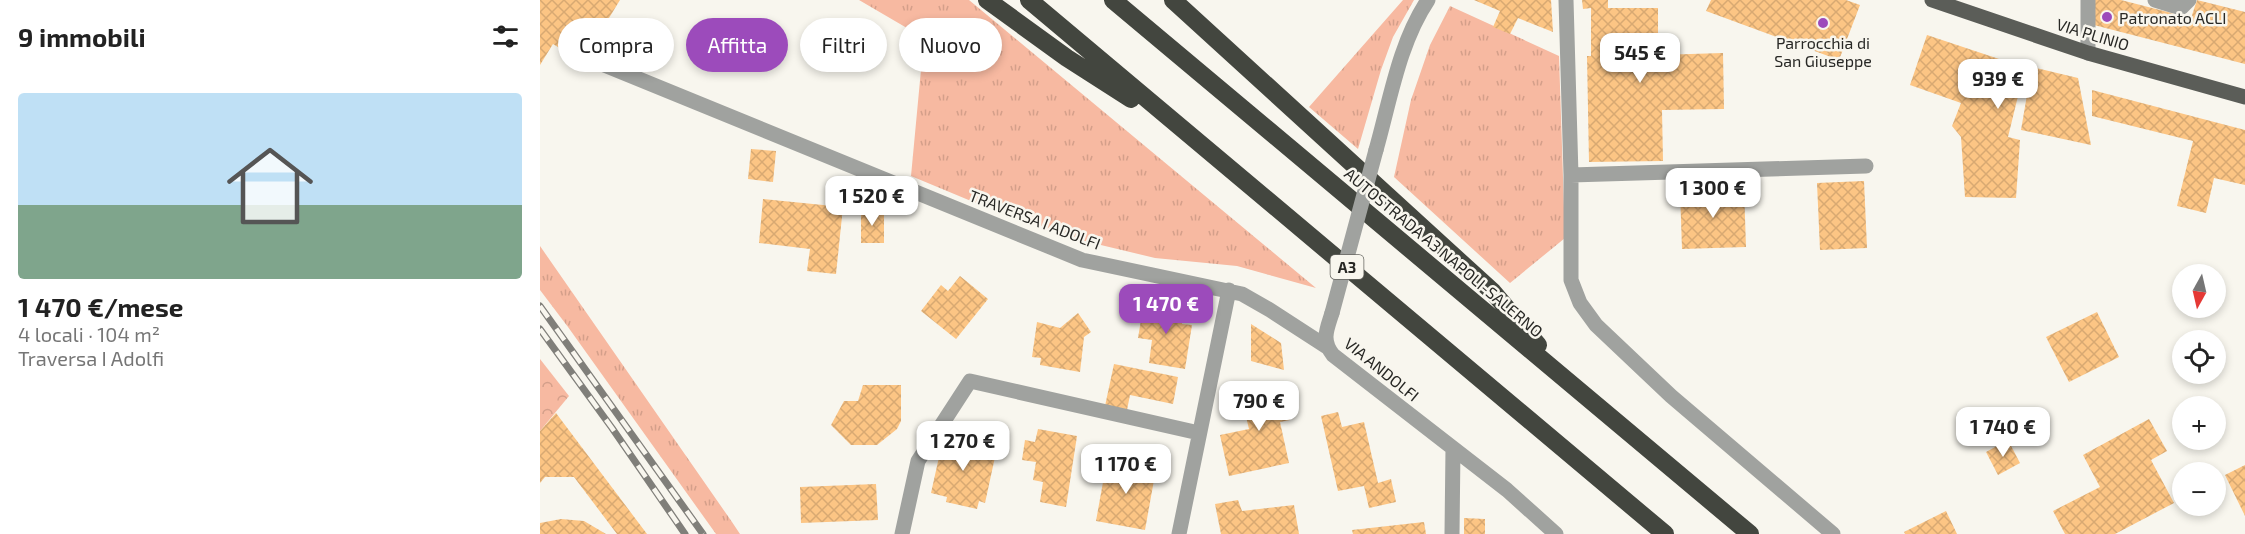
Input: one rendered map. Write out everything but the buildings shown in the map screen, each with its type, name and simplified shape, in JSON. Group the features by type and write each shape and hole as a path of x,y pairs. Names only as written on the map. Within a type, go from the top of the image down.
{"highway":[{"path":"987,0 1067,58 1193,139"},
{"name":"A3","path":"1029,0 1665,534"},
{"name":"AUTOSTRADA A3 NAPOLI-SALERNO","path":"1113,0 1750,534"},
{"path":"1173,0 1493,292 1573,385"}],"main road":[{"name":"VIA PLINIO","path":"1932,0 2088,53 2245,97"}],"street":[{"name":"VIA ANDOLFI","path":"1428,0 1411,34 1402,59 1327,329 1327,347 1333,355 1369,385 1453,448 1527,507 1556,534"},
{"path":"1566,0 1571,175 1571,280 1580,303 1596,325 1671,396 1833,534"},
{"path":"2088,0 2088,53"},
{"path":"2155,0 2181,8 2189,0"},
{"name":"TRAVERSA I ADOLFI","path":"622,72 1083,260 1228,290 1253,300 1327,347"},
{"path":"1571,175 1866,166"},
{"path":"1179,534 1228,290"},
{"path":"902,534 918,460 970,381 1199,433"},
{"path":"1452,534 1453,448"}],"green space":[{"path":"859,0 969,0 991,18 899,18 899,23"},
{"path":"1403,0 1414,0 1393,37 1358,149 1309,107"},
{"path":"1450,6 1559,56 1565,238 1510,283 1394,177 1411,100 1430,45"},
{"path":"1002,27 1316,288 1237,266 1155,258 1080,240 971,201 911,176 921,72 1002,72"},
{"path":"540,246 740,534 716,534 540,290"},
{"path":"540,359 569,396 540,431"}],"railway":[{"path":"540,306 703,534"},
{"path":"540,329 685,534"}],"place":[{"name":"Patronato ACLI","path":"2107,17"},
{"name":"Parrocchia di San Giuseppe","path":"1823,23"}]}
